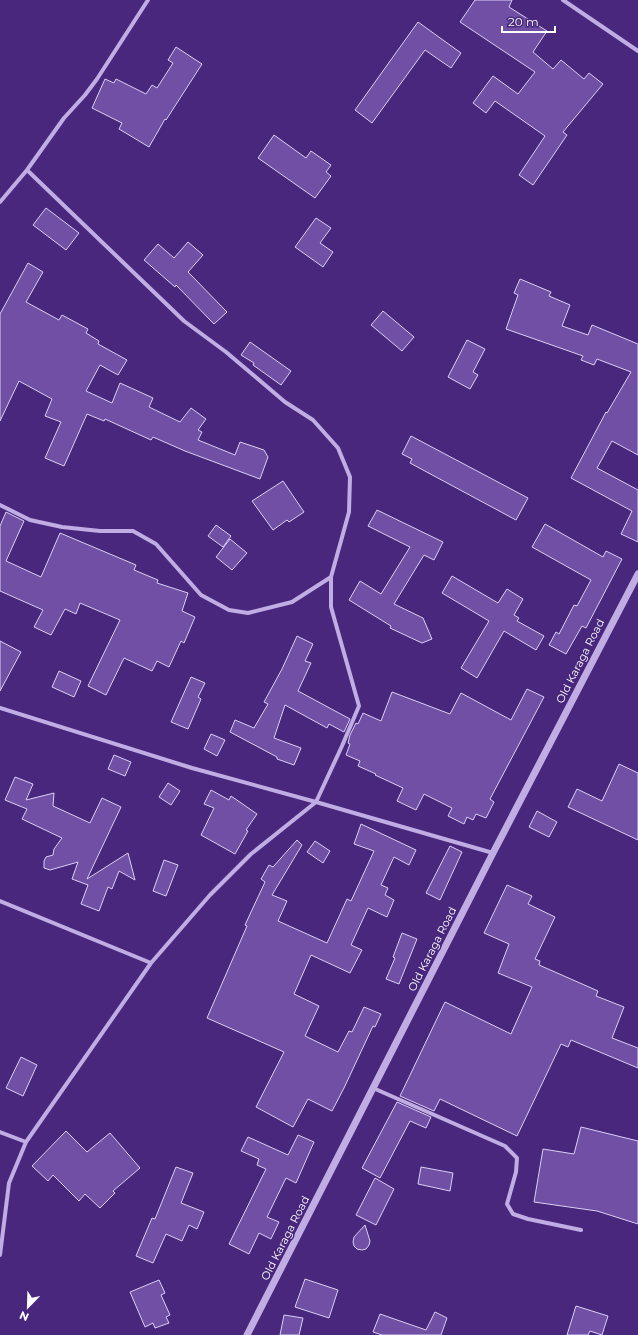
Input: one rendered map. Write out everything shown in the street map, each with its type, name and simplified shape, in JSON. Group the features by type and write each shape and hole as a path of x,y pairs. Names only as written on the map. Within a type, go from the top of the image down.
{"street":[{"path":"0,202 27,170 64,118 97,79 148,0"},
{"path":"563,0 638,51"},
{"path":"0,1255 9,1183 26,1142 151,962 210,895 251,854 316,802 359,706 331,607 331,577 349,512 350,477 338,448 313,420 285,402 226,352 184,321 27,170"},
{"path":"0,505 30,520 62,527 100,531 133,531 156,544 201,595 229,610 248,613 292,602 331,577"},
{"name":"Old Karaga Road","path":"247,1335 493,853 638,574"},
{"path":"0,708 192,768 493,853"},
{"path":"0,901 151,962"},
{"path":"373,1088 505,1146 517,1158 516,1172 507,1204 514,1214 528,1219 581,1230"},
{"path":"0,1132 26,1142"}],"building":[{"path":"475,0 512,0 509,7 547,31 533,52 553,69 561,60 584,79 589,73 603,84 563,132 567,135 533,185 519,175 545,136 495,101 486,113 473,103 493,76 518,94 535,72 460,22"},
{"path":"418,22 461,53 451,68 425,50 372,123 355,110"},
{"path":"176,47 202,64 166,120 165,119 149,147 119,129 122,123 92,108 105,79 114,83 116,79 146,94 152,85 157,88 173,63 168,60"},
{"path":"274,135 306,158 311,151 331,165 326,172 331,176 315,198 258,158"},
{"path":"46,208 79,233 66,250 33,225"},
{"path":"316,218 331,228 320,243 333,252 323,267 295,247"},
{"path":"188,242 203,255 188,272 227,312 214,324 176,285 175,287 144,260 158,244 174,258"},
{"path":"28,263 43,272 26,302 59,320 62,315 88,329 86,333 99,341 98,344 127,360 118,375 100,365 86,391 112,403 120,383 153,398 149,407 180,422 191,408 206,419 198,430 202,432 198,440 235,455 240,442 264,450 268,457 260,479 185,451 153,437 151,440 105,419 104,421 87,414 64,466 45,458 61,422 45,416 52,399 19,381 0,421 0,314"},
{"path":"520,279 551,292 549,296 570,305 562,326 588,335 592,325 638,344 638,455 612,441 597,468 638,490 638,542 621,534 632,511 571,478 606,412 607,413 631,372 597,359 594,365 581,360 583,356 506,329 518,295 514,293"},
{"path":"383,311 414,337 402,351 371,325"},
{"path":"467,340 485,349 473,372 478,375 470,389 448,377"},
{"path":"250,342 291,371 281,385 253,365 254,363 241,355"},
{"path":"411,436 528,498 516,520 410,463 412,459 402,454"},
{"path":"283,481 304,512 289,522 287,520 273,530 252,501"},
{"path":"377,510 443,542 434,560 424,555 394,604 423,618 432,639 422,643 390,628 391,626 349,600 360,581 381,594 410,547 368,526"},
{"path":"6,512 24,521 6,561 41,577 60,533 136,565 134,570 158,580 157,583 188,593 182,611 195,617 184,643 181,641 169,667 157,661 152,671 124,658 106,695 88,686 120,620 80,603 76,614 65,609 51,635 34,627 43,610 0,591 0,526"},
{"path":"545,524 603,557 606,551 622,559 586,628 582,626 566,654 549,645 556,632 559,634 574,605 577,606 591,580 532,547"},
{"path":"216,525 231,536 223,547 208,536"},
{"path":"230,539 247,553 232,570 216,557"},
{"path":"452,576 498,603 507,589 523,599 514,615 519,618 517,621 544,636 536,650 504,631 477,678 461,668 489,621 442,593"},
{"path":"297,636 313,644 305,661 311,663 298,691 350,719 344,732 329,724 327,728 285,705 274,738 301,748 294,765 277,759 277,757 230,732 235,720 254,728 268,704 264,702 282,669"},
{"path":"0,641 21,652 0,691"},
{"path":"59,671 81,681 74,697 52,687"},
{"path":"191,677 205,683 198,697 201,699 188,729 171,722"},
{"path":"527,689 544,697 490,799 494,802 486,818 476,814 473,820 467,817 464,824 448,816 452,808 424,794 416,810 397,801 403,788 358,766 360,761 346,755 350,744 348,743 350,735 356,723 358,724 363,713 381,721 392,692 450,714 461,693 511,720"},
{"path":"211,734 225,740 217,756 204,749"},
{"path":"114,755 131,762 125,776 108,769"},
{"path":"619,764 638,773 638,840 568,807 577,789 602,801"},
{"path":"15,777 33,784 26,800 54,793 53,806 90,823 102,798 121,807 87,879 128,853 135,880 119,871 112,889 108,887 99,911 81,904 88,885 72,879 78,862 50,870 44,868 44,861 46,857 53,855 54,849 62,838 22,819 27,809 5,800"},
{"path":"168,783 180,791 171,805 159,797"},
{"path":"211,790 229,800 231,796 257,814 246,830 248,831 235,854 201,835 214,808 204,804"},
{"path":"537,811 557,822 549,837 529,827"},
{"path":"361,824 416,850 409,865 394,857 381,885 388,888 385,895 394,900 387,917 368,908 351,945 362,950 350,973 311,955 294,994 319,1006 305,1036 338,1052 349,1031 352,1032 364,1007 381,1014 375,1027 373,1026 332,1111 308,1099 293,1127 256,1107 284,1052 207,1018 247,926 245,925 265,882 261,879 269,865 273,867 297,840 302,845 272,895 287,901 278,921 327,943 347,899 351,901 374,851 354,844"},
{"path":"315,841 330,851 323,863 307,852"},
{"path":"450,846 462,852 440,900 426,893"},
{"path":"164,860 178,865 166,896 153,891"},
{"path":"507,885 532,896 528,904 555,917 535,959 540,961 539,965 598,991 596,996 624,1007 612,1038 638,1048 638,1068 571,1040 568,1047 561,1044 517,1136 440,1099 434,1111 400,1096 445,1002 511,1034 532,987 498,973 509,944 484,933"},
{"path":"402,933 417,939 399,984 386,979 395,958 393,957"},
{"path":"21,1057 37,1065 23,1096 6,1088"},
{"path":"397,1102 431,1117 426,1128 410,1121 380,1178 362,1168"},
{"path":"581,1127 638,1141 638,1224 597,1211 534,1202 543,1149 574,1154"},
{"path":"66,1131 87,1152 110,1133 140,1168 113,1191 115,1193 100,1208 85,1194 79,1201 53,1175 48,1181 32,1166"},
{"path":"298,1135 314,1142 296,1183 286,1178 267,1217 279,1222 271,1239 259,1233 249,1254 229,1244 266,1169 257,1165 259,1159 241,1151 248,1137 288,1155"},
{"path":"176,1167 193,1173 181,1203 204,1212 197,1229 189,1225 182,1241 166,1234 153,1263 136,1256 152,1218 155,1219"},
{"path":"421,1167 453,1173 450,1191 418,1184"},
{"path":"375,1178 394,1189 376,1225 356,1215"},
{"path":"365,1225 370,1241 369,1245 366,1249 357,1249 353,1242 354,1237"},
{"path":"305,1279 338,1290 329,1318 295,1307"},
{"path":"159,1280 165,1293 161,1295 170,1315 166,1317 169,1323 155,1328 153,1323 145,1327 130,1292"},
{"path":"576,1306 608,1316 602,1335 590,1331 588,1335 567,1335"},
{"path":"435,1312 447,1318 441,1335 382,1335 373,1332 380,1314 426,1330"},
{"path":"284,1315 303,1318 299,1335 280,1335"}]}
